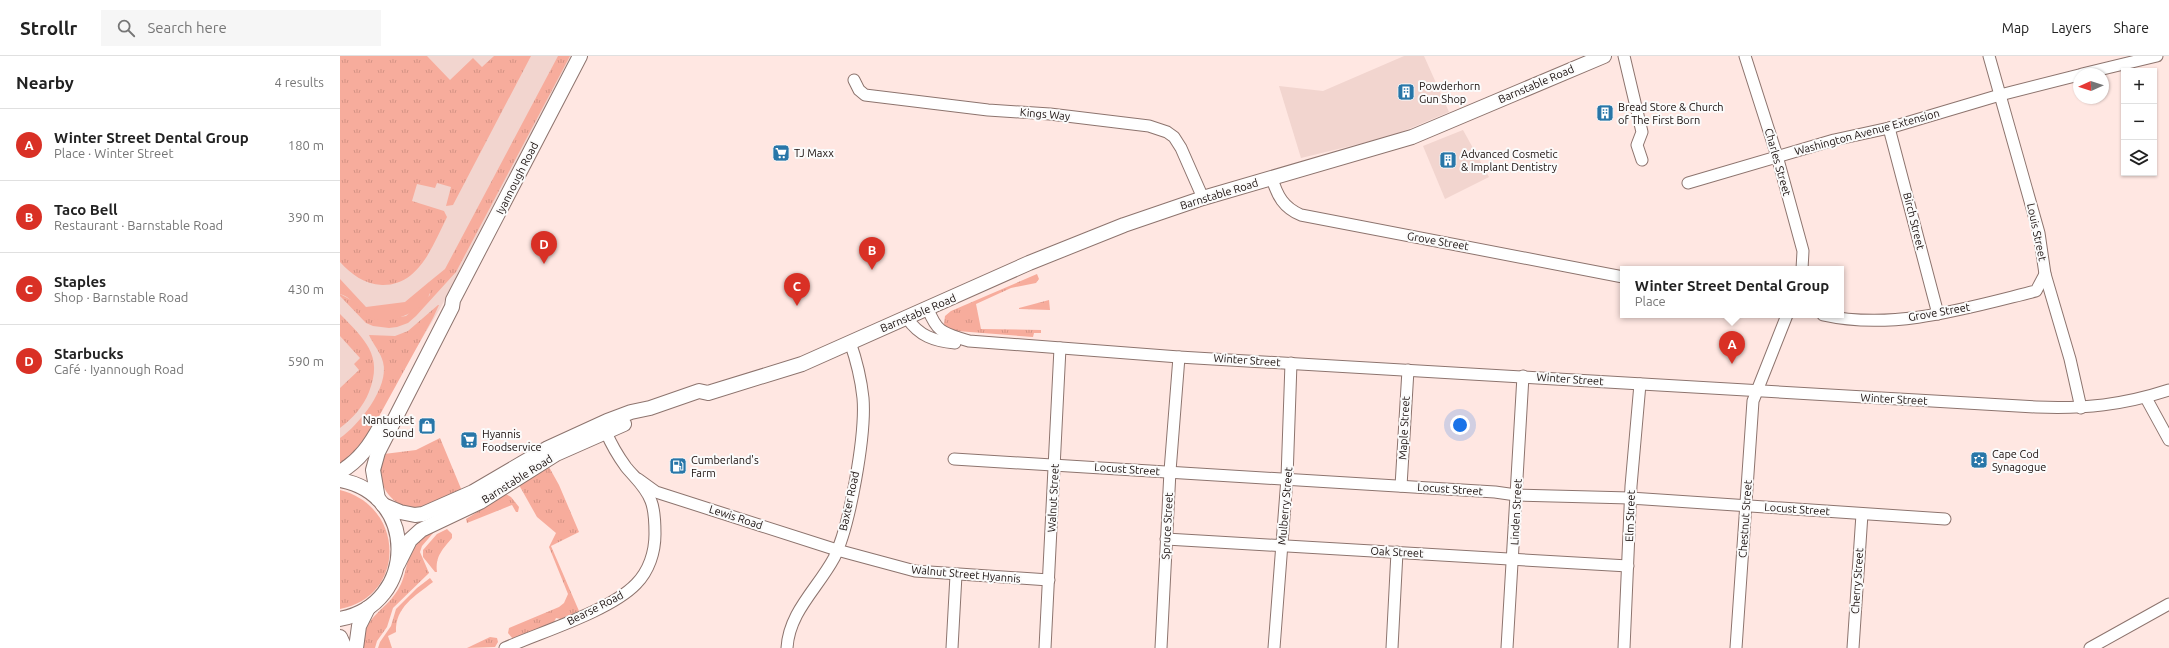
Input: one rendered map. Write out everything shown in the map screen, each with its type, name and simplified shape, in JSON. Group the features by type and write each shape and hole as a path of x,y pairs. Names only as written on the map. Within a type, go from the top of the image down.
{"main road":[{"name":"Iyannough Road","path":"340,472 358,460 367,449 449,304 453,300 580,56"},
{"name":"Barnstable Road","path":"381,502 392,510 411,514 428,512 478,490 557,443 631,412 650,408 698,391 708,394 802,364 1029,263 1099,235 1202,198 1412,137 1604,56"},
{"name":"Iyannough Road","path":"381,502 373,479 375,458 432,343 452,307 453,300"},
{"name":"Barnstable Road","path":"398,564 410,540 421,530 480,502 556,454 634,420 650,408"},
{"path":"340,480 366,490 381,502 392,518 397,533 399,548 398,564 393,579 385,592 368,608 354,615 340,619"},
{"path":"356,648 359,626 368,608"},
{"path":"340,637 345,648"}],"street":[{"path":"1624,56 1642,132 1637,145 1642,160"},
{"name":"Charles Street","path":"1746,56 1777,156 1803,251 1802,266"},
{"name":"Louis Street","path":"1989,56 2039,233 2045,274 2070,359 2081,408"},
{"path":"2107,68 2157,56"},
{"name":"Washington Avenue Extension","path":"1688,183 1834,140 1889,128 2000,95 2073,77"},
{"name":"Kings Way","path":"854,80 859,90 865,95 988,110 1050,114 1149,126 1167,132 1174,137 1181,148 1202,198"},
{"name":"Birch Street","path":"1889,128 1938,314"},
{"name":"Grove Street","path":"1272,178 1283,203 1292,212 1301,216 1620,275"},
{"name":"Grove Street","path":"1844,317 1882,319 1938,314 2036,291 2045,274"},
{"name":"Winter Street","path":"928,309 933,323 941,332 970,341 1179,356 1756,391 2081,408 2112,405 2146,398 2169,390"},
{"name":"Winter Street","path":"907,318 918,331 933,339 959,343 970,341"},
{"path":"1756,391 1786,318"},
{"name":"Baxter Road","path":"787,648 789,633 796,617 837,550 852,492 863,410 859,378 845,344"},
{"name":"Walnut Street","path":"1045,648 1060,348"},
{"name":"Spruce Street","path":"1161,648 1170,472 1179,356"},
{"name":"Mulberry Street","path":"1274,648 1287,478 1291,363"},
{"name":"Maple Street","path":"1401,486 1408,370"},
{"name":"Linden Street","path":"1507,648 1523,376"},
{"name":"Elm Street","path":"1624,648 1630,498 1640,384"},
{"name":"Chestnut Street","path":"1736,648 1751,420 1756,391"},
{"path":"2146,398 2169,440"},
{"name":"Bearse Road","path":"505,648 601,607 628,591 641,579 654,552 655,527 652,502 638,479 626,466 606,432"},
{"name":"Locust Street","path":"954,459 1287,478 1495,492 1516,495 1630,498 1945,519"},
{"name":"Lewis Road","path":"638,479 656,492 837,550"},
{"name":"Cherry Street","path":"1853,648 1862,514"},
{"name":"Oak Street","path":"1166,540 1282,545 1628,566"},
{"name":"Walnut Street Hyannis","path":"837,550 915,571 956,575 1049,580"},
{"path":"1392,648 1398,552"},
{"path":"952,648 956,575"},
{"path":"2090,648 2169,604"}],"shaded area":[{"path":"340,56 571,56 441,307 360,441 340,460"},
{"path":"1404,56 1424,56 1449,112 1392,136 1301,158 1279,86 1323,91"},
{"path":"1463,130 1489,177 1445,199 1423,146"}],"green space":[{"path":"340,56 427,56 450,80 473,58 482,67 494,56 531,56 453,205 446,206 451,187 437,183 435,188 417,184 412,201 444,211 447,217 423,262 406,279 395,284 382,285 369,283 358,278 340,262"},
{"path":"558,56 570,56 456,272 408,323 389,328 373,326 366,323 340,296 340,294 386,319 406,316 430,295 429,282 445,269"},
{"path":"1037,274 1039,279 1036,283 1011,288 976,304 981,329 1041,330 1041,333 1034,333 1033,337 957,331 946,328 944,324 945,316 951,311"},
{"path":"340,279 366,307 405,302 429,282 430,291 429,296 423,304 410,313 394,319 378,320 363,313 350,299 340,294"},
{"path":"1049,300 1050,310 1019,309 1019,308"},
{"path":"438,305 433,318 366,440 357,451 340,464 340,438 355,425 371,405 382,383 384,372 383,362 381,355 369,335 395,336 408,331"},
{"path":"340,314 364,340 373,358 374,368 373,379 364,403 340,428 340,388 359,370 354,364 360,358 340,336"},
{"path":"440,438 462,491 424,507 410,508 403,506 392,498 383,486 380,470 384,454 416,450"},
{"path":"549,467 559,485 579,532 551,546 579,611 561,619 556,618 554,622 513,639 508,633 509,628 559,607 564,603 568,594 549,547 556,533 537,517 519,485"},
{"path":"340,490 361,499 377,514 386,531 390,551 387,570 377,587 362,601 340,609"},
{"path":"506,494 511,497 519,507 518,512 516,512 512,505 467,523 466,519"},
{"path":"447,529 452,534 452,538 438,557 437,572 435,572 423,557 423,550 437,534"},
{"path":"434,532 422,546 420,552 429,573 393,608 387,627 377,641 375,648 362,648 363,636 371,620 390,601 401,584 413,547 427,535"},
{"path":"430,578 433,582 407,603 399,616 396,632 388,636 392,648 378,648 380,642 391,626 396,609 417,588"},
{"path":"490,637 497,638 498,642 495,647 467,648"}],"place":[{"name":"Powderhorn Gun Shop","path":"1406,92"},
{"name":"Bread Store & Church of The First Born","path":"1605,113"},
{"name":"TJ Maxx","path":"781,153"},
{"name":"Advanced Cosmetic & Implant Dentistry","path":"1448,160"},
{"name":"Starbucks","path":"544,264"},
{"name":"Taco Bell","path":"872,270"},
{"name":"Staples","path":"797,306"},
{"name":"Winter Street Dental Group","path":"1732,364"},
{"name":"Nantucket Sound","path":"427,426"},
{"name":"Hyannis Foodservice","path":"469,440"},
{"name":"Cape Cod Synagogue","path":"1979,460"},
{"name":"Cumberland's Farm","path":"678,466"}]}
